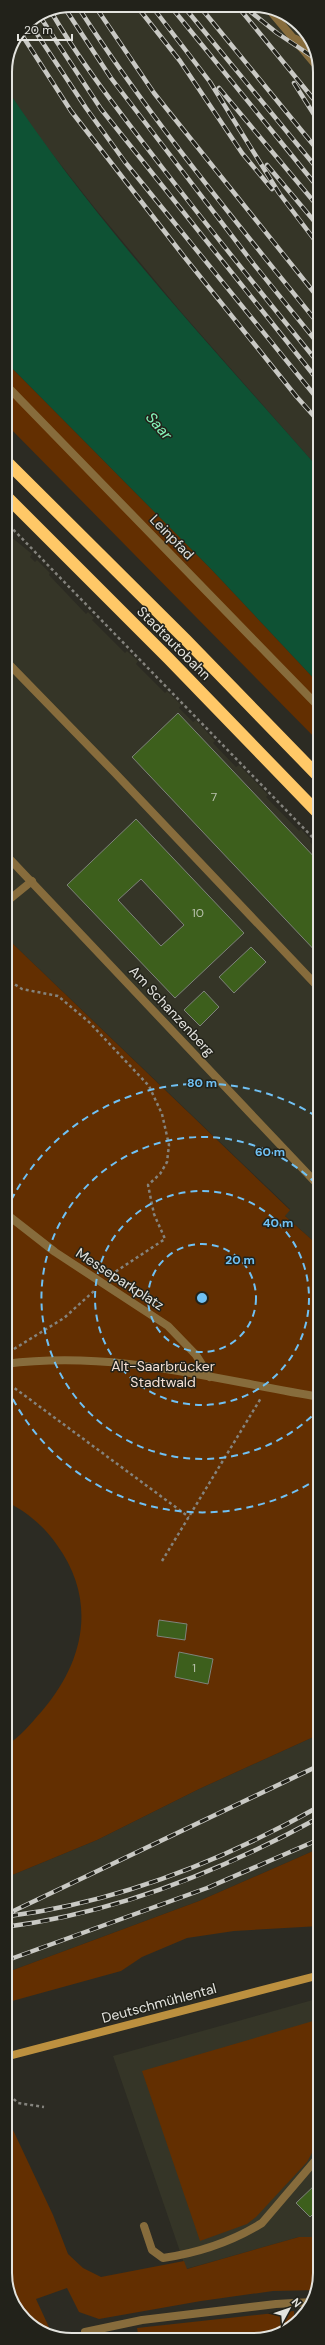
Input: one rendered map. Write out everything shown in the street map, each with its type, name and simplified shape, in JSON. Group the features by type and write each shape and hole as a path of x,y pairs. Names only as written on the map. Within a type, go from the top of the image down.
{"highway":[{"name":"Stadtautobahn","path":"12,467 186,640 313,771"},
{"name":"Stadtautobahn","path":"12,502 168,658 313,808"}],"main road":[{"name":"Deutschmühlental","path":"12,2055 313,1977"}],"street":[{"path":"274,16 312,60"},
{"path":"291,37 306,45"},
{"name":"Leinpfad","path":"12,391 313,701"},
{"path":"12,667 115,772 313,982"},
{"name":"Am Schanzenberg","path":"12,861 313,1180"},
{"path":"12,897 32,881"},
{"name":"Messeparkplatz","path":"12,1218 55,1252 168,1326 196,1355 210,1376"},
{"path":"12,1363 60,1359 93,1360 168,1367 313,1396"},
{"path":"144,2226 152,2250 163,2258 189,2253 245,2232 262,2223 313,2163"},
{"path":"85,2332 142,2320 276,2304 305,2302"}],"path":[{"path":"12,528 313,838"},
{"path":"12,983 22,990 58,996 90,1022 149,1086 167,1128 169,1145 167,1162 160,1174 148,1185 154,1214 165,1239 116,1270 64,1318 12,1351"},
{"path":"12,1386 189,1516"},
{"path":"162,1561 268,1388"},
{"path":"12,2097 18,2103 44,2107"}],"shaded area":[{"path":"253,12 268,14 279,18 286,22 301,36 311,57 313,68 313,462 182,313 94,207 35,132 12,97 13,60 22,39 30,30 39,22 60,13"},
{"path":"12,538 32,554 30,557 35,562 37,560 50,573 49,575 86,614 88,612 94,618 92,620 125,653 127,651 138,661 136,664 165,693 167,691 181,705 179,708 193,722 196,720 215,741 213,743 236,767 239,765 268,795 266,797 299,831 301,829 311,840 310,842 313,845 313,1241 284,1215 290,1209 12,943"},
{"path":"313,1737 313,1851 199,1901 12,1970 12,1875 97,1840 199,1789"},
{"path":"313,2000 313,2237 299,2237 186,2269 113,2056"}],"green space":[{"path":"12,368 212,570 313,678 313,736 12,430"},
{"name":"Alt-Saarbrücker Stadtwald","path":"12,943 290,1210 285,1216 313,1241 313,1737 199,1789 97,1840 12,1875 12,1741 42,1711 57,1692 68,1672 76,1651 81,1630 81,1609 78,1587 70,1566 57,1545 46,1532 20,1509 12,1505"},
{"path":"313,1851 313,1926 234,1931 187,1938 142,1957 121,1971 12,2001 12,1970 199,1901"},
{"path":"313,2021 313,2151 307,2162 256,2217 247,2224 200,2241 142,2071"},
{"path":"12,2128 53,2215 68,2254 83,2268 101,2277 184,2261 187,2269 299,2237 313,2237 313,2273 310,2290 273,2291 201,2301 99,2319 79,2312 67,2288 36,2299 50,2328 42,2325 27,2312 20,2303 13,2285"},
{"path":"294,2311 294,2316 279,2327 257,2333 138,2333 137,2328"}],"water":[{"name":"Saar","path":"12,96 40,137 116,235 197,331 313,462 313,678 212,570 12,368"}],"building":[{"path":"178,713 313,856 313,949 132,757"},
{"path":"136,819 244,933 175,998 67,885","holes":["141,879 184,925 161,946 118,900"]},
{"path":"251,947 266,962 234,993 219,977"},
{"path":"204,991 219,1007 200,1026 184,1010"},
{"path":"159,1620 187,1624 185,1640 157,1636"},
{"path":"179,1652 213,1659 208,1684 175,1677"},
{"path":"313,2187 313,2214 310,2217 296,2203"}],"railway":[{"path":"68,12 111,78 252,262 313,337"},
{"path":"81,12 136,92 166,132 313,317"},
{"path":"99,12 154,93 313,291"},
{"path":"141,12 180,61 242,153 272,189"},
{"path":"156,12 210,82 279,193 313,238"},
{"path":"175,12 313,181"},
{"path":"188,12 313,163"},
{"path":"204,12 313,144"},
{"path":"242,12 313,98"},
{"path":"251,12 277,33 310,55"},
{"path":"53,15 103,90 220,241 313,356"},
{"path":"42,20 101,109 313,374"},
{"path":"33,28 86,108 125,162 313,393"},
{"path":"23,37 71,111 182,254 313,415"},
{"path":"294,83 313,113"},
{"path":"219,88 313,201"},
{"path":"267,165 313,220"},
{"path":"12,1912 313,1768"},
{"path":"12,1915 90,1900 170,1876 246,1844 284,1826 313,1810"},
{"path":"12,1926 88,1912 168,1887 245,1855 313,1821"},
{"path":"12,1958 207,1888 313,1842"}]}
